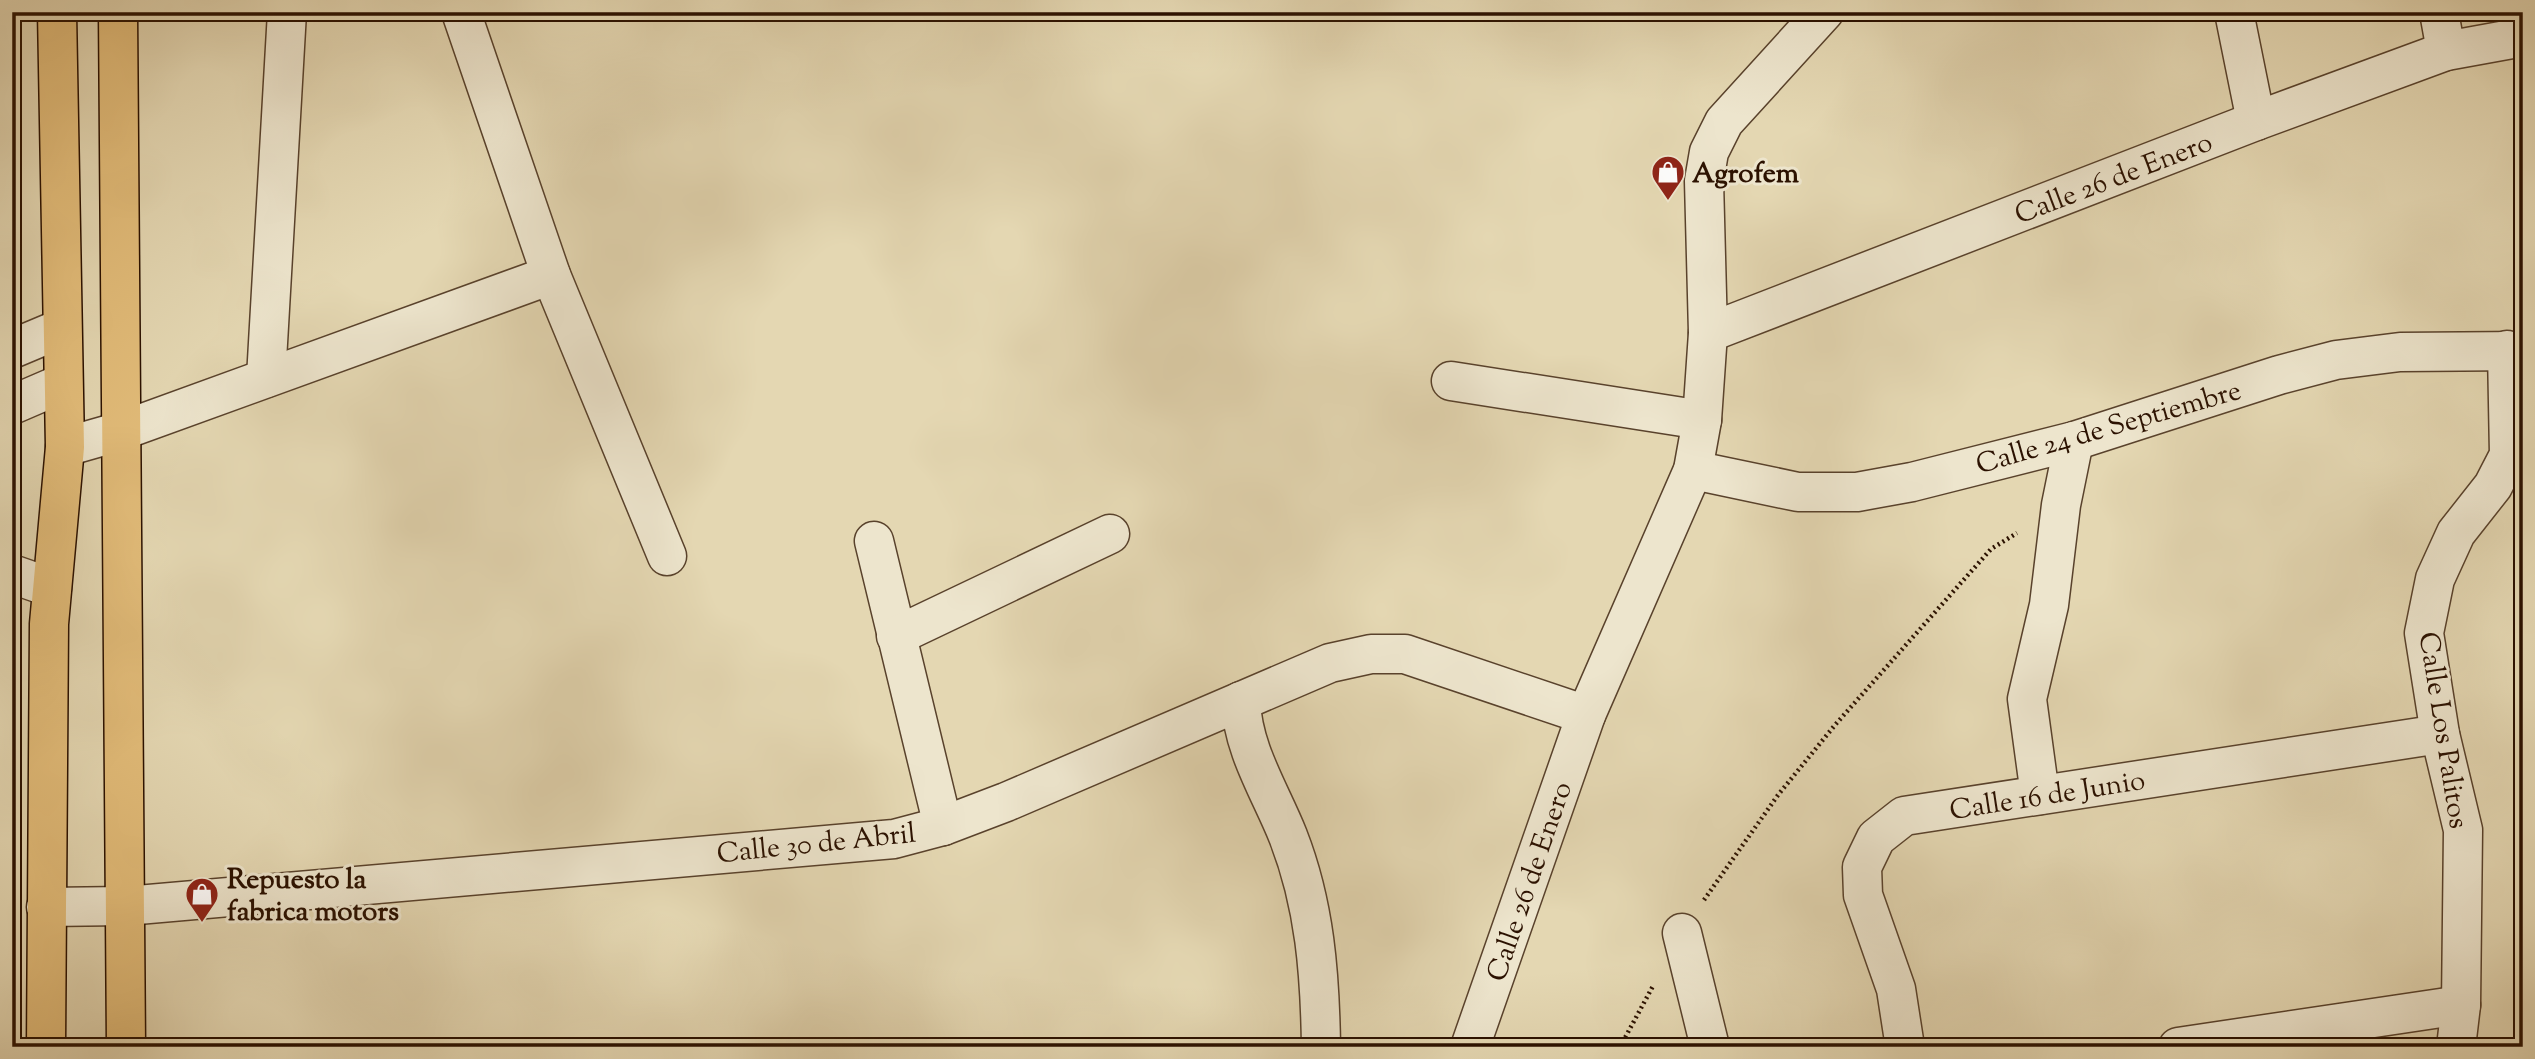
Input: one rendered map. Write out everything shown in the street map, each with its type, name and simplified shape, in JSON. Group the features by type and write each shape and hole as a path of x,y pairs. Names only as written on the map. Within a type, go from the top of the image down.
{"main road":[{"path":"46,1047 52,588 65,447 57,12"},
{"path":"118,12 127,1047"}],"street":[{"path":"266,378 287,12"},
{"path":"461,12 551,275 667,556"},
{"name":"Calle 26 de Enero","path":"1470,1047 1586,715 1693,470 1702,420 1708,333 1704,181 1709,152 1724,122 1824,12"},
{"path":"2234,12 2256,121"},
{"path":"2439,12 2446,51"},
{"name":"Calle 26 de Enero","path":"1708,333 2256,121 2446,51 2523,37"},
{"path":"65,447 121,431 551,275"},
{"path":"12,349 62,328"},
{"name":"Calle 24 de Septiembre","path":"1693,470 1798,492 1857,492 1912,482 2074,441 2279,375 2336,360 2400,352 2515,351"},
{"name":"Calle Los Palitos","path":"2456,1047 2460,1005 2463,830 2440,734 2424,633 2435,579 2456,533 2493,486 2509,455 2515,351"},
{"path":"1451,381 1702,420"},
{"path":"12,405 63,383"},
{"path":"2040,795 2027,699 2049,605 2061,505 2074,441"},
{"path":"896,636 1110,534"},
{"path":"874,541 943,826"},
{"path":"12,574 52,588"},
{"name":"Calle 30 de Abril","path":"46,907 126,905 894,839 943,826 1006,803 1330,663 1371,654 1405,653 1586,715"},
{"path":"1241,701 1241,719 1248,743 1288,836 1314,928 1319,970 1321,1047"},
{"name":"Calle 16 de Junio","path":"1905,1047 1896,989 1863,895 1862,867 1876,838 1904,816 2440,734"},
{"path":"1682,933 1710,1047"},
{"path":"2178,1047 2460,1005"}],"path":[{"path":"1620,1047 1682,933 1778,795 1835,725 1991,549 2061,505"}],"place":[{"name":"Agrofem","path":"1668,202"},
{"name":"Repuesto la fabrica motors","path":"202,924"}]}
